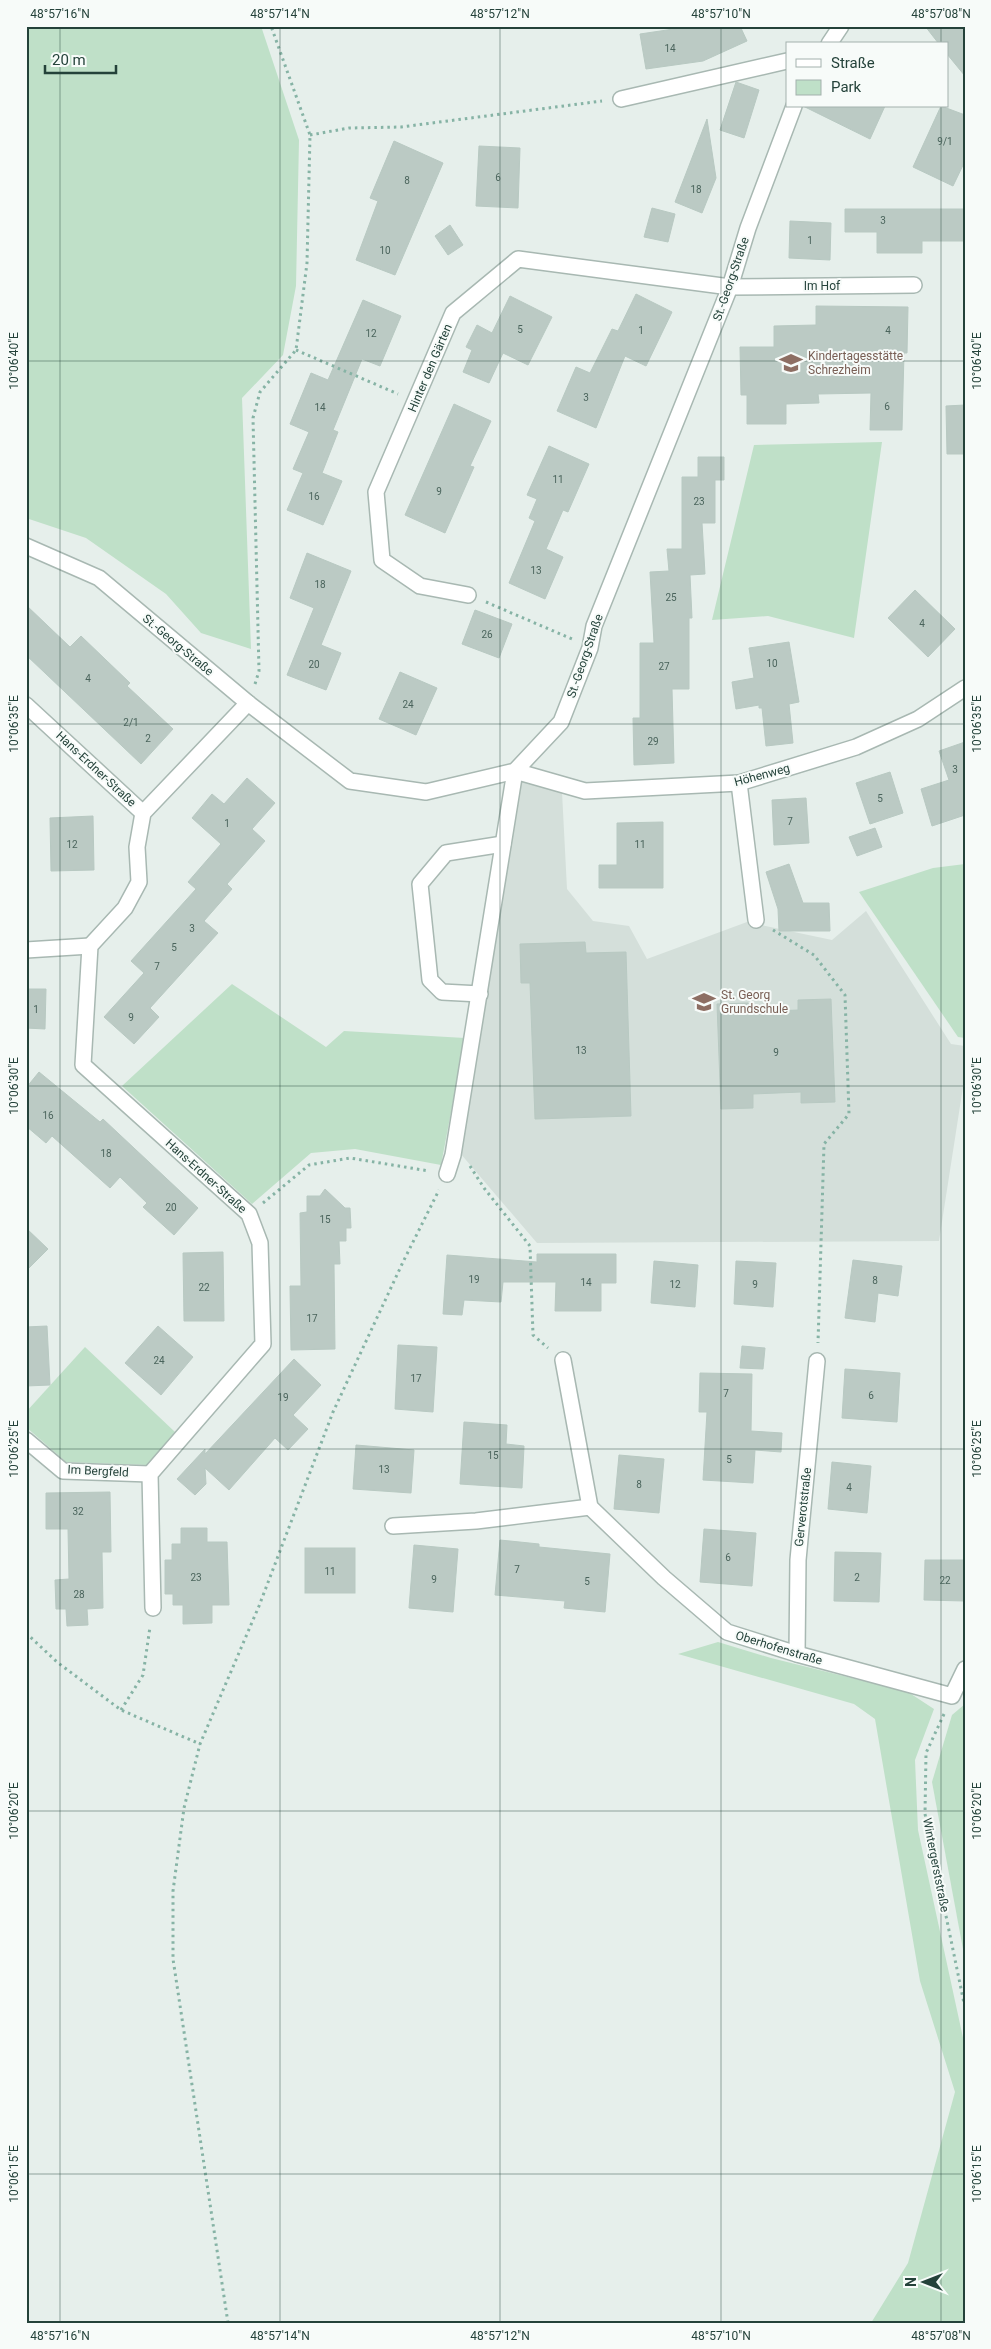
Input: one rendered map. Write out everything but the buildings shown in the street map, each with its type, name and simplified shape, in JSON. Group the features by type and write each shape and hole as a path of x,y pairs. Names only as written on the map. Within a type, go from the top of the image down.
{"street":[{"path":"830,42 841,26"},
{"path":"621,99 786,61"},
{"name":"St.-Georg-Straße","path":"26,546 98,578 248,704 350,781 426,792 515,771 561,722 590,648 594,626 730,286 748,228 793,108"},
{"name":"Hinter den Gärten","path":"468,595 420,586 382,560 376,492 453,313 518,259 730,286"},
{"name":"Im Hof","path":"730,286 914,285"},
{"name":"Höhenweg","path":"515,771 584,791 739,783 856,747 918,719 965,688"},
{"name":"Hans-Erdner-Straße","path":"150,1474 263,1344 260,1243 249,1214 83,1065 90,946 125,908 139,882 137,847 143,813 248,704"},
{"name":"Hans-Erdner-Straße","path":"26,706 143,813"},
{"path":"447,1174 453,1155 515,771"},
{"path":"739,783 756,920"},
{"path":"480,994 442,992 430,980 420,884 446,853 503,844"},
{"path":"26,950 90,946"},
{"path":"394,1526 476,1521 590,1507 563,1360"},
{"name":"Gerverotstraße","path":"797,1654 798,1560 817,1361"},
{"name":"Im Bergfeld","path":"26,1440 63,1471 150,1474"},
{"path":"150,1474 153,1608"},
{"name":"Oberhofenstraße","path":"590,1507 664,1578 727,1632 797,1654 952,1696"},
{"path":"952,1696 965,1669"}],"path":[{"path":"248,704 259,671 253,418 260,392 296,350 307,263 310,135 270,26"},
{"path":"310,135 349,128 401,126 621,99"},
{"path":"296,350 415,402"},
{"path":"468,595 590,648"},
{"path":"756,920 814,955 845,995 849,1114 824,1144 817,1361"},
{"path":"453,1155 468,1163 484,1188 530,1246 533,1335 563,1360"},
{"path":"228,2323 173,1959 174,1882 184,1808 200,1744 260,1606 333,1412 403,1262 447,1174 350,1158 309,1165 249,1214"},
{"path":"121,1710 142,1675 153,1608"},
{"path":"26,1633 57,1662 121,1710 200,1744"},
{"name":"Wintergerststraße","path":"952,1696 926,1753 925,1814 965,2008"}],"shaded area":[{"name":"St. Georg Grundschule","path":"520,781 562,792 567,889 593,921 629,926 647,959 747,922 832,940 866,911 951,1044 965,1046 965,1074 939,1241 537,1243 460,1153"}],"green space":[{"path":"26,26 261,26 299,140 296,286 283,355 242,398 251,649 201,633 166,594 86,538 26,518"},
{"path":"882,442 854,638 768,616 712,620 754,445"},
{"path":"965,864 965,1038 958,1037 859,892 933,868"},
{"path":"232,984 326,1047 344,1031 465,1038 441,1165 355,1149 311,1153 252,1204 122,1086"},
{"path":"85,1347 175,1432 147,1465 66,1462 26,1427 26,1412"},
{"path":"718,1642 771,1658 908,1692 934,1709 915,1760 918,1830 965,2047 965,2323 871,2323 908,2263 955,2092 920,1981 875,1719 854,1704 678,1654"},
{"path":"965,1704 965,1960 932,1782 952,1715"}],"place":[{"name":"Kindertagesstätte Schrezheim","path":"791,363"},
{"name":"St. Georg Grundschule","path":"704,1002"}]}
